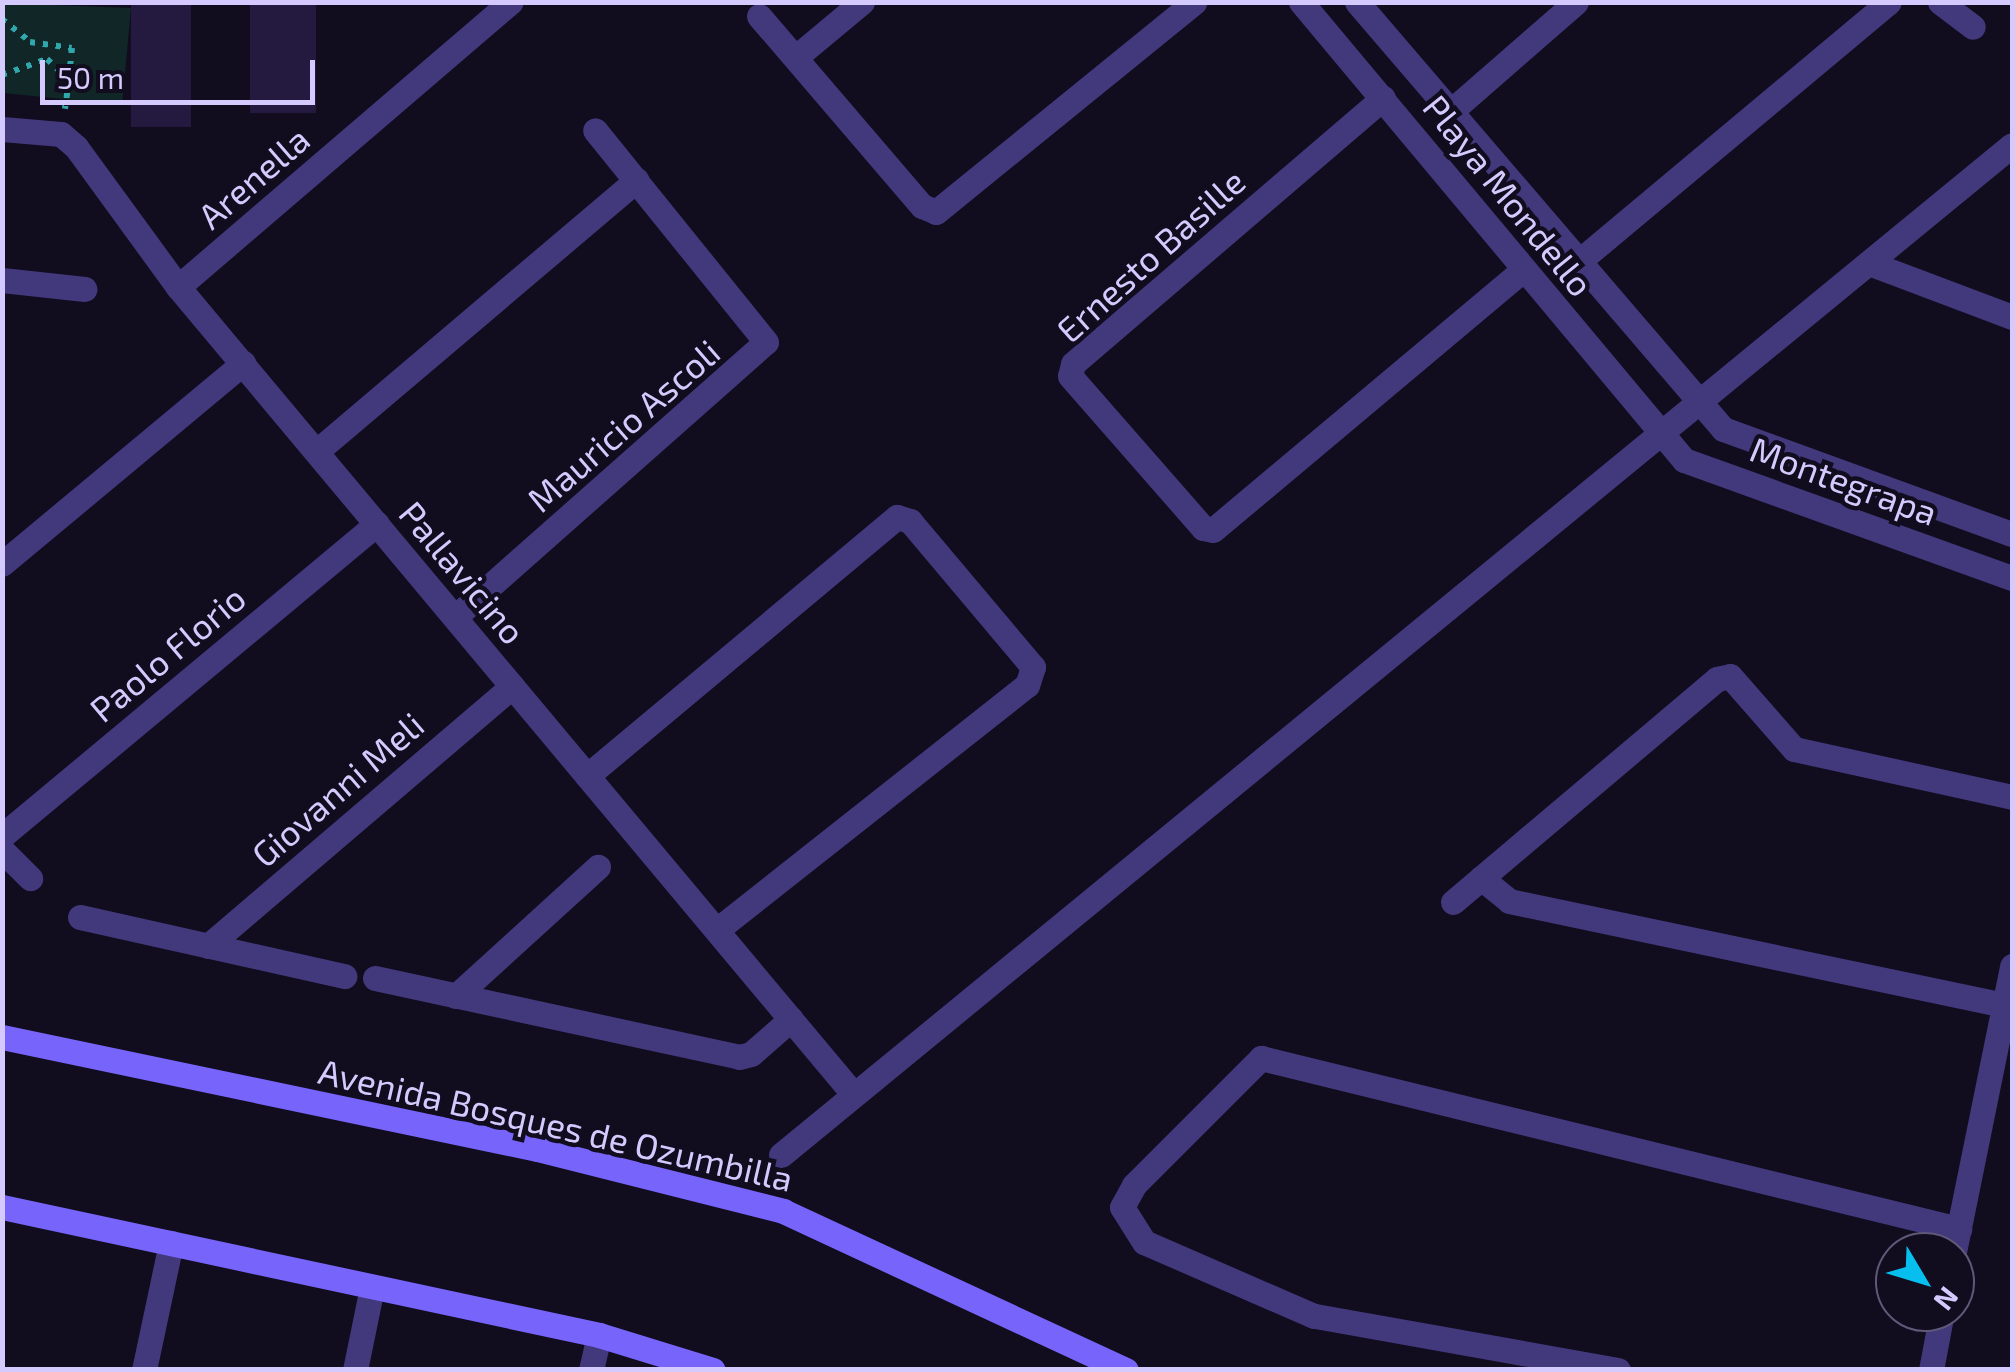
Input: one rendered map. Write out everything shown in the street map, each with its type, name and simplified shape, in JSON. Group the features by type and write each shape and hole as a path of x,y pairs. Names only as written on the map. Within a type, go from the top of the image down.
{"main road":[{"name":"Avenida Bosques de Ozumbilla","path":"2,1037 537,1149 783,1211 1126,1370"},
{"path":"2,1207 599,1335 712,1370"}],"street":[{"name":"Arenella","path":"178,287 510,2"},
{"path":"796,57 862,2"},
{"path":"759,16 922,206 936,212 1194,2"},
{"name":"Playa Mondello","path":"1301,2 1660,434"},
{"name":"Playa Mondello","path":"1357,2 1698,403"},
{"path":"1450,112 1576,2"},
{"path":"1578,262 1888,2"},
{"path":"1940,2 1973,27"},
{"name":"Ernesto Basille","path":"1384,98 1073,364 1070,376 1203,528 1213,530 1524,270"},
{"path":"2,129 61,134"},
{"name":"Mauricio Ascoli","path":"455,617 766,342 595,130"},
{"name":"Pallavicino","path":"61,134 178,287 854,1095"},
{"path":"781,1155 2012,145"},
{"path":"316,451 636,180"},
{"path":"1869,263 2012,317"},
{"path":"2,280 85,290"},
{"path":"2,564 243,363"},
{"name":"Montegrapa","path":"1698,403 1724,428 2012,534"},
{"name":"Montegrapa","path":"1660,434 1684,460 2012,578"},
{"path":"587,776 898,517 910,521 1032,667 1027,685 717,930"},
{"name":"Paolo Florio","path":"2,836 377,524"},
{"path":"1453,902 1717,678 1730,676 1794,749 2012,796"},
{"name":"Giovanni Meli","path":"208,946 512,686"},
{"path":"2,850 30,878"},
{"path":"456,996 598,867"},
{"path":"1481,878 1509,902 2004,1006"},
{"path":"80,917 345,976"},
{"path":"1958,1232 2012,966"},
{"path":"374,978 739,1056 751,1054 791,1019"},
{"path":"1618,1370 1314,1316 1144,1242 1122,1207 1134,1185 1261,1058 1922,1232"},
{"path":"144,1370 170,1243"},
{"path":"356,1370 372,1286"},
{"path":"1931,1370 1938,1332"},
{"path":"591,1370 599,1335"}],"path":[{"path":"2,18 30,42 72,48 61,134"},
{"path":"2,75 36,58 62,68 69,80"}],"green space":[{"path":"2,3 131,8 122,105 3,93"}],"building":[{"path":"131,2 191,2 191,127 131,127"},
{"path":"250,2 316,2 316,113 250,113"}]}
